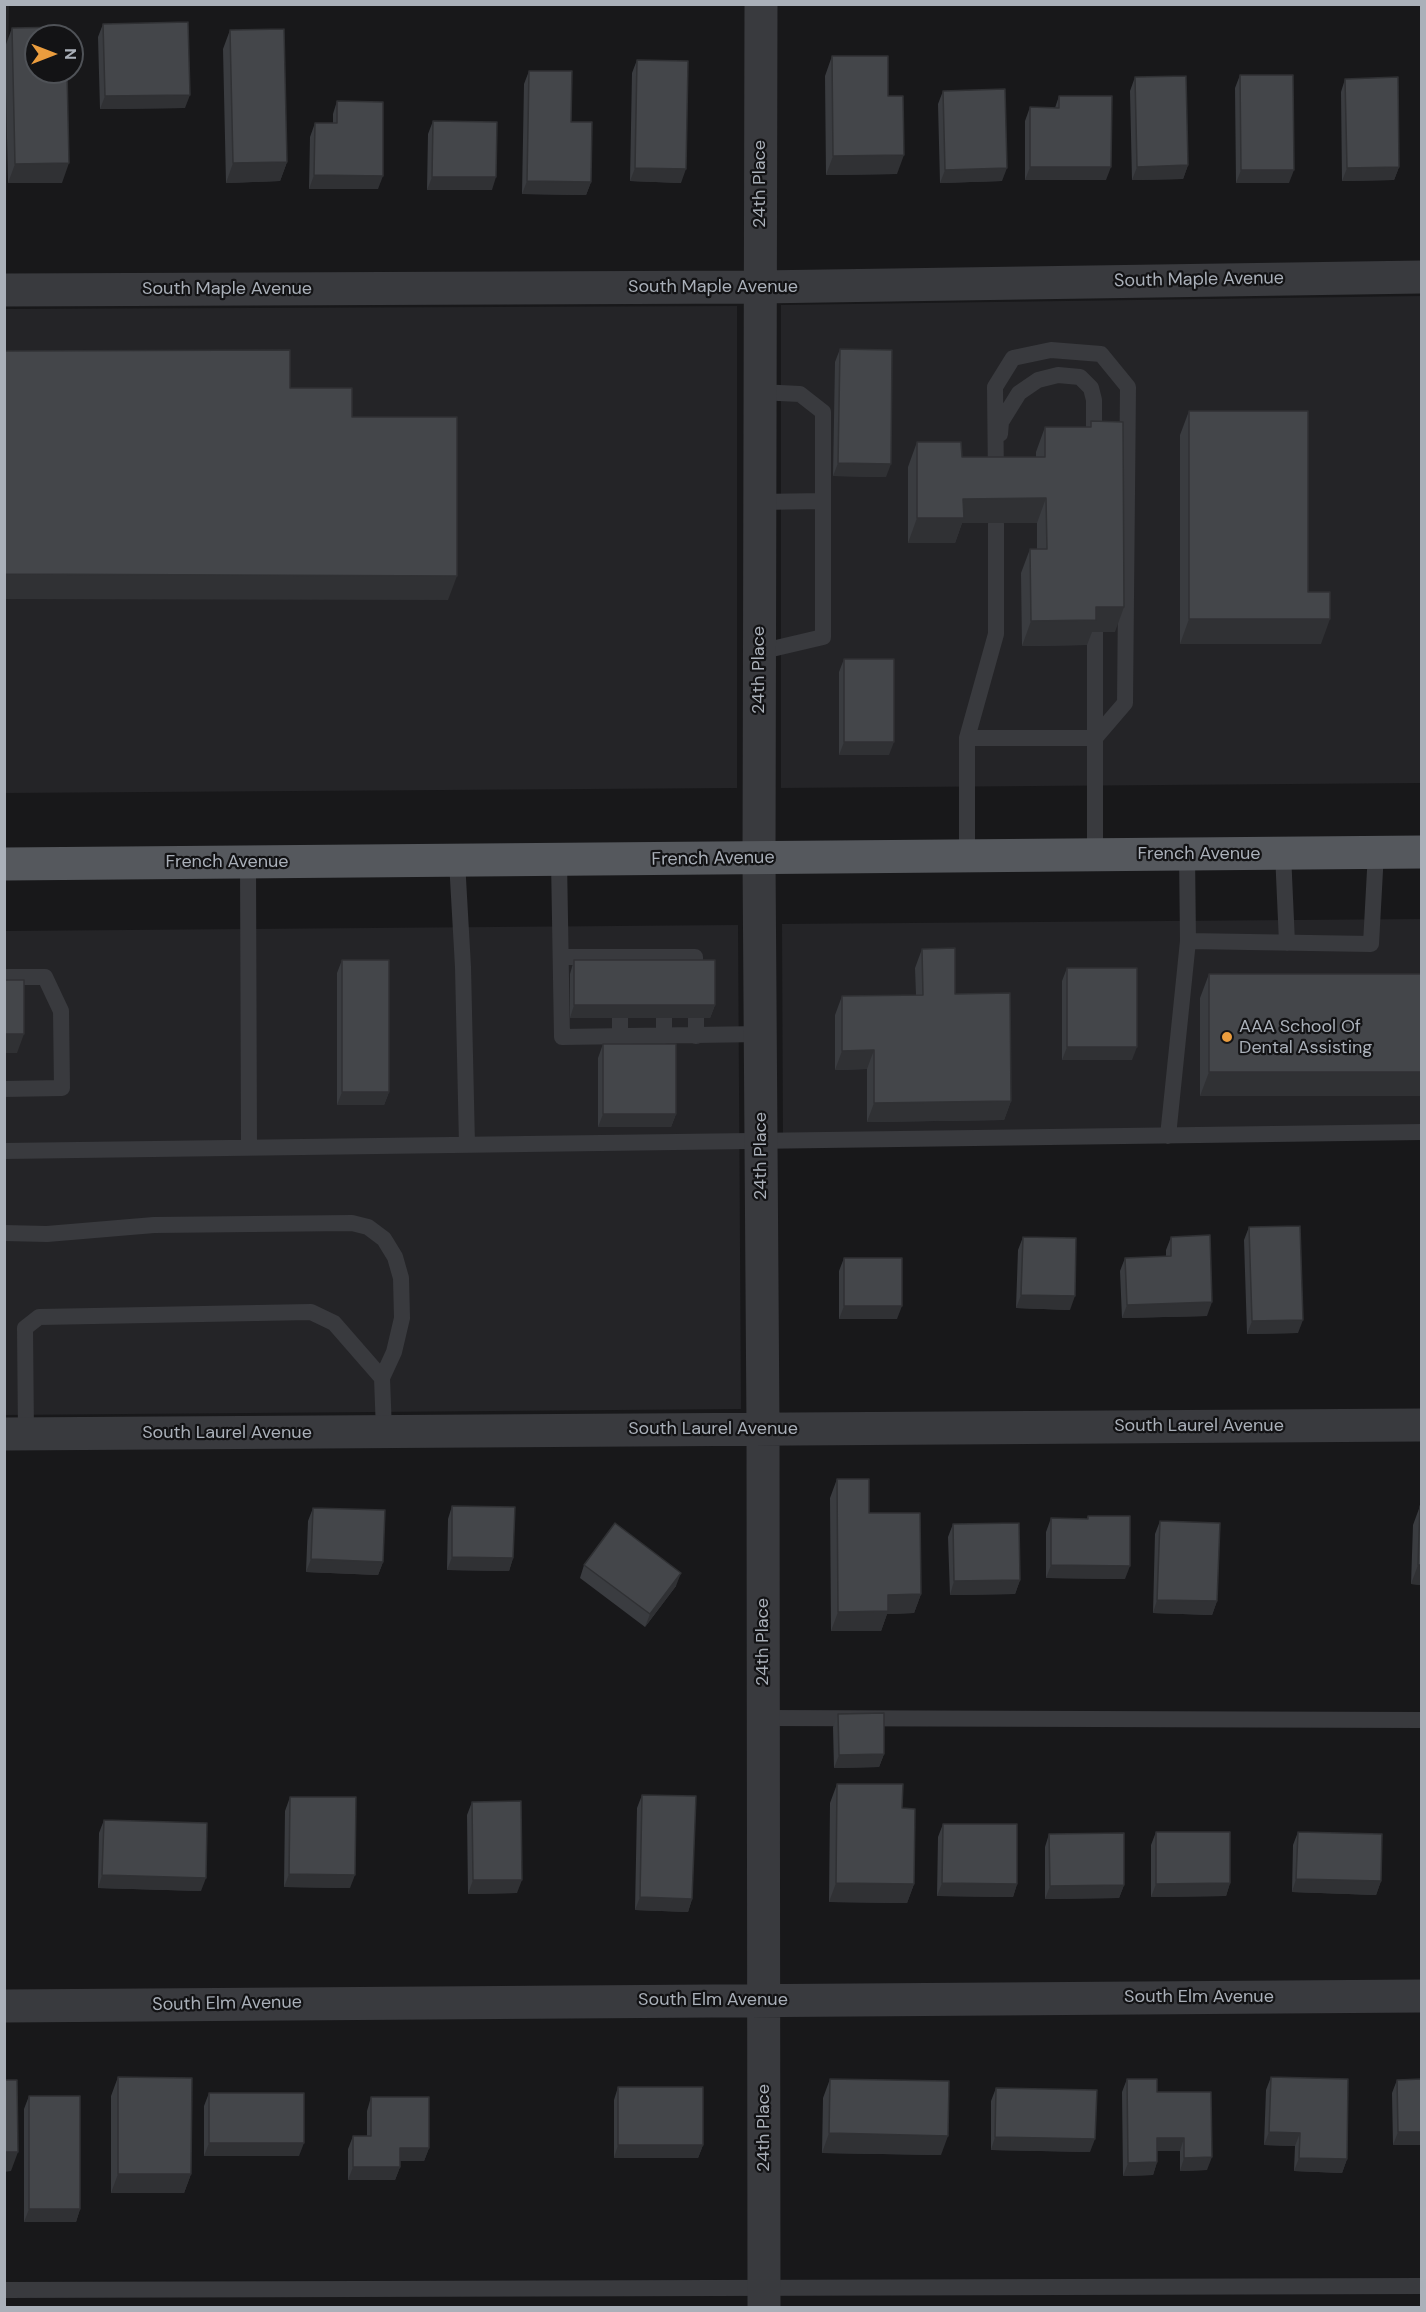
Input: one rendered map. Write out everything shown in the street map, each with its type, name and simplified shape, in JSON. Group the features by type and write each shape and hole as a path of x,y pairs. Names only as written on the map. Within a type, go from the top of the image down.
{"main road":[{"name":"French Avenue","path":"4,864 1422,852"}],"street":[{"name":"24th Place","path":"761,4 759,858 763,1429 764,2297"},
{"name":"South Maple Avenue","path":"4,290 759,287 1422,277"},
{"name":"South Laurel Avenue","path":"15,1434 1422,1425"},
{"name":"South Elm Avenue","path":"4,2006 1422,1996"}],"lane":[{"path":"967,738 1095,738 1125,703 1128,387 1101,354 1051,350 1013,358 995,387 996,483 1001,422 1019,393 1038,380 1058,375 1080,377 1091,388 1094,399 1094,447"},
{"path":"759,392 800,394 823,412 823,637 759,652"},
{"path":"759,502 823,501"},
{"path":"967,856 967,738 996,634 996,524"},
{"path":"1095,632 1095,855"},
{"path":"1188,941 1371,944 1376,852"},
{"path":"1168,1136 1188,941 1187,853"},
{"path":"1283,853 1287,943"},
{"path":"559,860 562,1037 760,1034"},
{"path":"457,861 463,968 467,1145"},
{"path":"248,862 249,1147"},
{"path":"561,957 619,966 661,966 695,957 695,974"},
{"path":"4,977 45,977 61,1011 62,1088 4,1089"},
{"path":"620,1018 620,1036"},
{"path":"664,1018 664,1036"},
{"path":"696,1018 696,1036"},
{"path":"4,1151 1422,1132"},
{"path":"4,1233 47,1234 154,1225 351,1223 368,1227 384,1239 395,1257 401,1278 402,1318 394,1352 382,1378 384,1431"},
{"path":"15,1434 25,1328 39,1317 311,1312 334,1323 382,1378"},
{"path":"763,1718 1422,1720"},
{"path":"4,2290 764,2297 1422,2286"}],"shaded area":[{"path":"4,5 9,5 5,271 4,271"},
{"path":"1421,296 1421,783 781,788 781,305"},
{"path":"737,306 737,788 5,793 4,309"},
{"path":"1421,919 1421,1138 783,1148 782,924"},
{"path":"738,925 741,1409 5,1415 4,931"}],"building":[{"path":"188,22 190,95 105,96 103,24"},
{"path":"12,28 24,28 24,84 67,84 69,163 15,164"},
{"path":"284,29 287,162 233,163 230,30"},
{"path":"832,56 888,56 888,96 903,96 904,155 833,156"},
{"path":"637,60 688,61 686,169 635,168"},
{"path":"529,71 572,71 571,122 592,122 591,182 527,181"},
{"path":"1240,75 1293,75 1294,170 1241,170"},
{"path":"1186,76 1188,165 1137,167 1135,77"},
{"path":"1398,77 1399,167 1347,168 1345,79"},
{"path":"1005,89 1007,168 945,170 943,91"},
{"path":"1059,96 1112,96 1111,167 1030,167 1030,107 1059,108"},
{"path":"337,101 383,102 383,176 314,175 315,123 337,123"},
{"path":"433,121 497,122 496,177 432,177"},
{"path":"840,349 892,350 891,464 838,463"},
{"path":"290,350 290,388 352,388 352,417 457,417 457,576 4,574 4,351"},
{"path":"1189,411 1308,411 1308,592 1330,592 1330,619 1189,619"},
{"path":"1091,421 1123,422 1124,607 1096,607 1096,620 1031,621 1030,549 1047,549 1046,498 963,499 964,518 917,518 917,442 961,442 962,457 1045,457 1045,427 1091,427"},
{"path":"844,659 894,659 894,742 844,742"},
{"path":"955,948 955,994 1010,993 1011,1101 874,1103 874,1050 842,1051 842,996 923,995 922,949"},
{"path":"342,960 389,960 389,1092 342,1092"},
{"path":"574,960 715,960 715,1005 574,1005"},
{"path":"1067,968 1137,968 1137,1047 1067,1047"},
{"path":"1209,974 1422,974 1422,1072 1209,1072"},
{"path":"4,980 24,980 24,1034 4,1034"},
{"path":"603,1044 676,1044 676,1114 603,1114"},
{"path":"1300,1226 1303,1320 1252,1321 1249,1227"},
{"path":"1210,1235 1212,1302 1127,1305 1125,1258 1171,1256 1171,1237"},
{"path":"1023,1237 1076,1238 1075,1296 1021,1295"},
{"path":"844,1258 902,1258 902,1306 844,1306"},
{"path":"837,1479 869,1479 869,1513 920,1513 921,1594 888,1595 888,1611 838,1612"},
{"path":"452,1506 515,1507 513,1558 452,1557"},
{"path":"1420,1506 1422,1506 1422,1565 1418,1565"},
{"path":"313,1508 385,1510 383,1562 311,1559"},
{"path":"1088,1516 1130,1516 1130,1566 1051,1565 1051,1518 1088,1519"},
{"path":"1160,1521 1220,1523 1217,1601 1157,1600"},
{"path":"615,1523 681,1573 650,1614 584,1565"},
{"path":"1019,1523 1020,1580 954,1581 953,1524"},
{"path":"884,1713 884,1754 839,1755 838,1714"},
{"path":"837,1784 903,1784 902,1808 915,1809 914,1884 836,1883"},
{"path":"642,1795 696,1796 692,1899 640,1897"},
{"path":"290,1797 356,1797 355,1875 289,1874"},
{"path":"521,1801 522,1880 473,1880 472,1802"},
{"path":"104,1820 207,1823 206,1878 102,1875"},
{"path":"943,1824 1017,1824 1017,1884 942,1883"},
{"path":"1156,1832 1230,1832 1230,1883 1156,1884"},
{"path":"1298,1832 1382,1834 1381,1881 1296,1879"},
{"path":"1124,1833 1124,1885 1050,1886 1049,1834"},
{"path":"118,2077 192,2078 191,2174 118,2174"},
{"path":"1271,2077 1348,2079 1347,2159 1299,2158 1300,2133 1269,2132"},
{"path":"830,2079 949,2081 948,2136 829,2133"},
{"path":"1127,2079 1157,2079 1157,2092 1211,2092 1212,2157 1184,2158 1184,2138 1157,2138 1157,2162 1128,2163"},
{"path":"1422,2079 1422,2132 1398,2132 1397,2080"},
{"path":"4,2080 17,2080 18,2152 4,2152"},
{"path":"618,2087 703,2087 703,2145 618,2145"},
{"path":"996,2088 1097,2090 1095,2139 995,2137"},
{"path":"209,2093 304,2093 304,2143 209,2143"},
{"path":"29,2096 80,2096 80,2209 29,2209"},
{"path":"371,2097 429,2097 429,2148 400,2148 400,2167 353,2167 353,2136 371,2136"}],"place":[{"name":"AAA School Of Dental Assisting","path":"1227,1037"}]}
